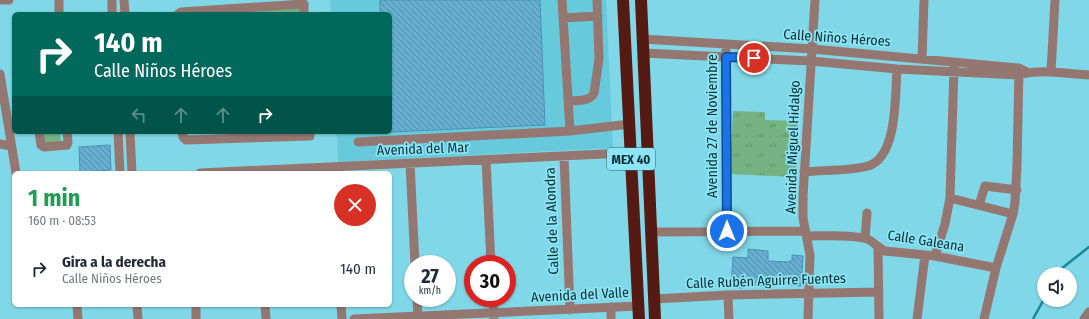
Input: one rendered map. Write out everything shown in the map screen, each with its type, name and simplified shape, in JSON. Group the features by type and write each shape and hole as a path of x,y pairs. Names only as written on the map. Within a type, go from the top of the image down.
{"highway":[{"name":"MEX 40","path":"623,0 639,319"},
{"name":"MEX 40","path":"641,0 655,319"}],"street":[{"path":"2,0 9,0"},
{"path":"59,0 59,12"},
{"path":"112,0 112,12"},
{"path":"124,0 125,12"},
{"path":"562,0 570,131"},
{"path":"568,101 588,100 592,97 594,92 599,59 597,0"},
{"name":"Avenida Miguel Hidalgo","path":"808,319 810,255 806,234 803,196 815,0"},
{"path":"922,59 924,0"},
{"path":"1051,72 1055,0"},
{"path":"218,12 253,10 304,4 304,12"},
{"path":"563,18 598,16"},
{"name":"Calle Niños Héroes","path":"642,39 922,59 1022,72"},
{"name":"Avenida 27 de Noviembre","path":"726,44 727,231"},
{"name":"Calle Niños Héroes","path":"643,53 811,61 897,69 1051,72 1089,75"},
{"path":"935,256 945,224 950,198 954,62"},
{"path":"804,172 858,168 869,166 876,162 889,144 893,131 897,69"},
{"path":"986,319 996,268 1013,214 1016,190 1022,72"},
{"path":"0,74 16,171"},
{"path":"358,142 570,131 630,124"},
{"path":"39,134 41,145 44,146 67,146 67,134"},
{"path":"118,134 120,171"},
{"path":"130,134 132,171"},
{"path":"182,134 186,140 206,136 310,136 310,134"},
{"path":"0,144 11,146"},
{"name":"Avenida del Mar","path":"297,171 335,170 410,163 647,152"},
{"name":"Calle de la Alondra","path":"564,156 570,310"},
{"path":"486,160 491,255"},
{"path":"410,163 415,255"},
{"path":"979,205 985,186 1016,190"},
{"path":"950,198 1013,214"},
{"path":"651,232 727,231 865,238 867,213"},
{"name":"Calle Galeana","path":"865,238 870,240 878,248 889,252 935,256 996,268"},
{"path":"878,248 879,319"},
{"path":"917,319 925,255"},
{"name":"Calle Rubén Aguirre Fuentes","path":"654,299 728,295 879,292"},
{"path":"728,295 729,319"},
{"name":"Avenida del Valle","path":"354,319 494,316 639,306"},
{"path":"77,307 78,319"},
{"path":"137,307 138,319"},
{"path":"196,307 196,319"},
{"path":"265,307 266,319"},
{"path":"341,307 342,319"},
{"path":"417,307 418,318"},
{"path":"611,307 611,319"},
{"path":"1084,319 1089,312"}],"shaded area":[{"path":"330,0 606,0 613,148 338,162 337,134 392,134 392,12 331,12"}],"green space":[{"path":"302,8 302,12 257,11"},
{"path":"733,111 765,112 765,120 798,121 796,177 730,174"},
{"path":"43,134 60,134 61,142 45,143"}],"building":[{"path":"380,0 540,0 545,125 392,132 392,12 380,12"},
{"path":"110,145 111,170 80,171 79,147"},
{"path":"748,249 768,251 768,261 789,262 792,261 792,255 803,256 801,286 766,283 765,286 743,284 743,288 731,287 733,257 748,258"}],"waterway":[{"path":"1064,267 1089,247"},
{"path":"1033,319 1040,307"}],"route":[{"path":"727,231 726,57 754,58"}]}
